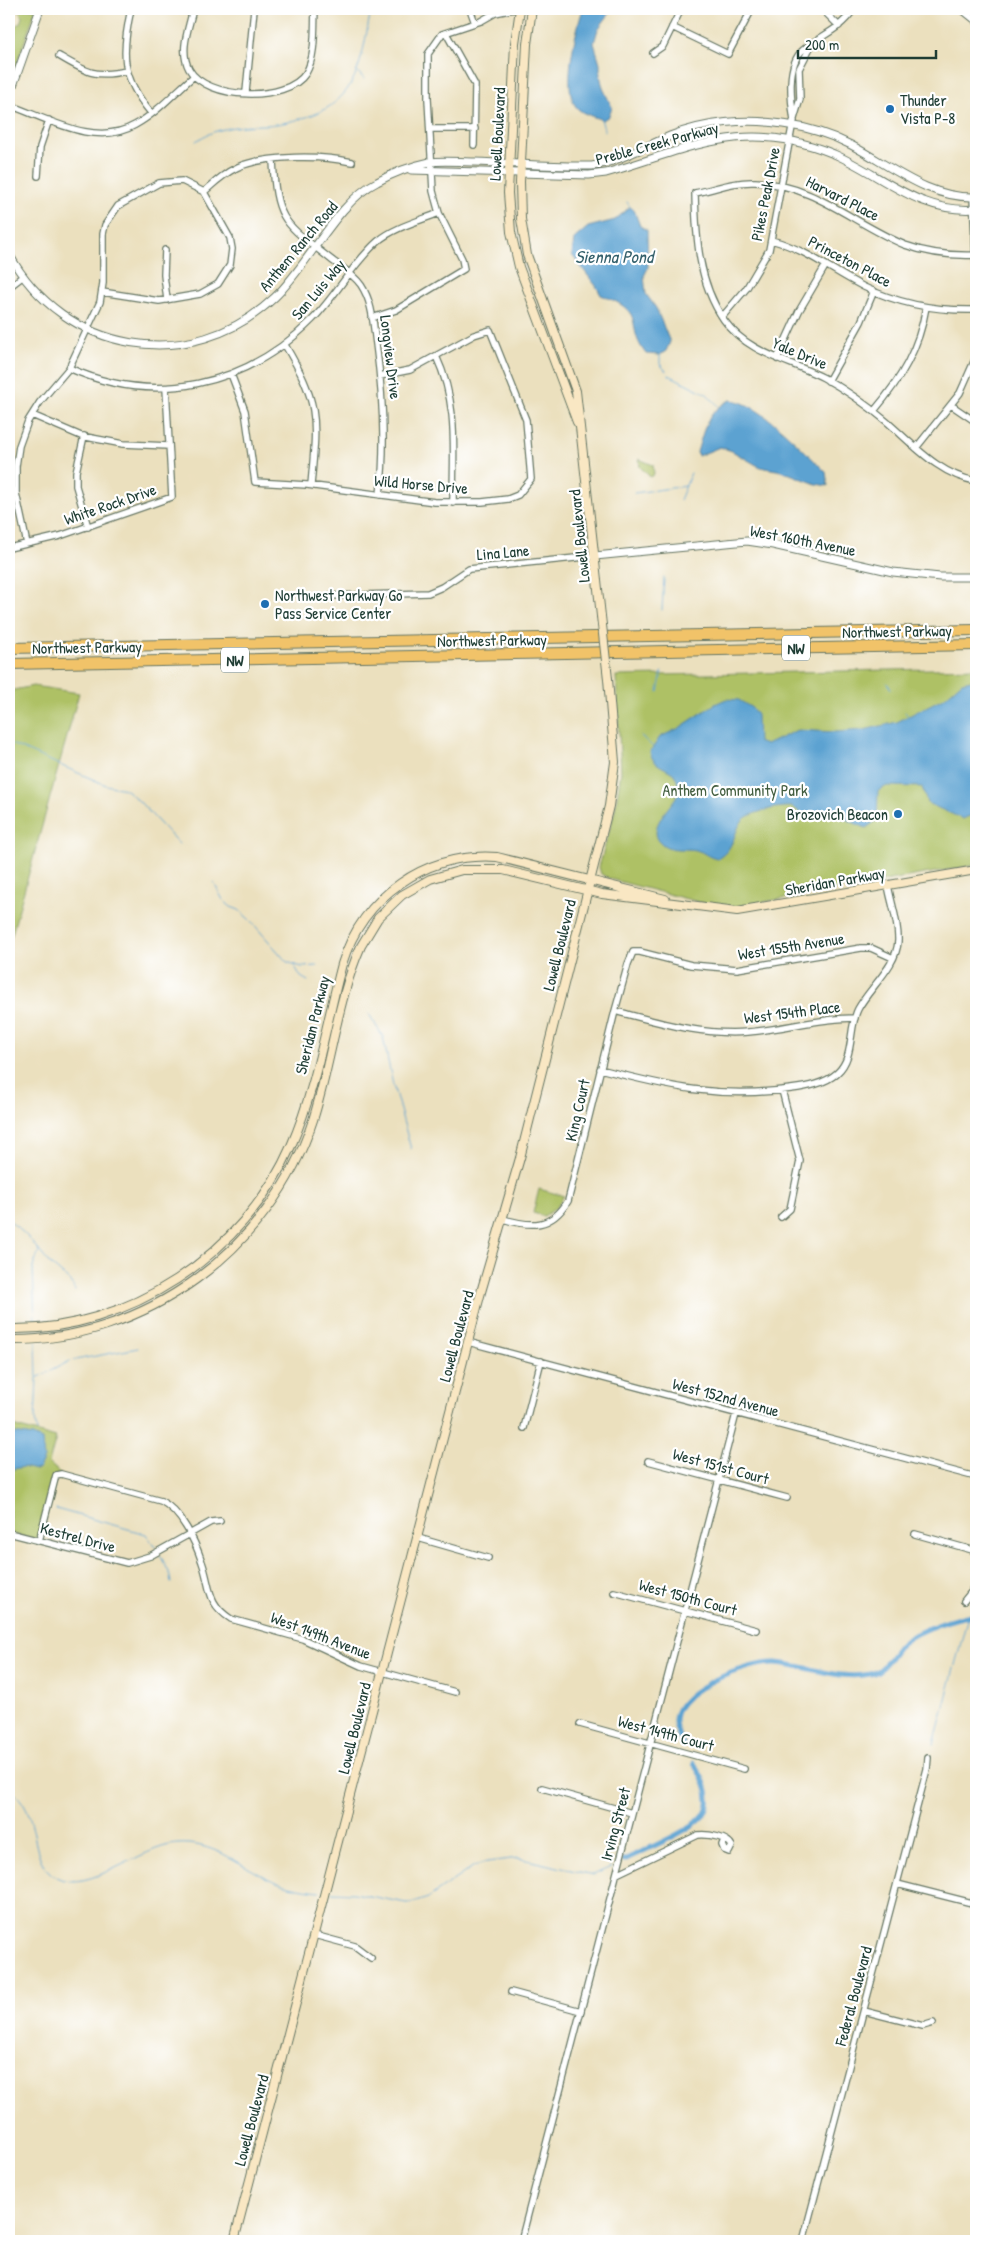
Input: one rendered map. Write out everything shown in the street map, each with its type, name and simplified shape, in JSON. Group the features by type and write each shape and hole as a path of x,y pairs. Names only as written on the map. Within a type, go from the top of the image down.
{"highway":[{"name":"Northwest Parkway","path":"9,648 976,630"},
{"name":"Northwest Parkway","path":"9,664 976,645"}],"main road":[{"name":"Lowell Boulevard","path":"520,9 515,43 509,173 509,219 514,249 580,429"},
{"name":"Lowell Boulevard","path":"234,2241 468,1342 543,1070 609,806 614,777 615,738 580,429 572,376 526,247 520,208 526,44 532,9"},
{"name":"Sheridan Parkway","path":"13,1329 58,1325 122,1308 176,1280 225,1240 262,1197 290,1148 303,1114 347,948 366,916 386,894 406,879 430,867 473,857 511,860 698,907"},
{"name":"Sheridan Parkway","path":"12,1340 63,1335 121,1320 166,1299 220,1260 261,1217 289,1175 310,1130 361,946 378,918 396,900 416,886 438,876 478,868 511,871 587,891 698,907 750,910 976,870"}],"street":[{"path":"9,97 40,9"},
{"path":"131,9 124,42 126,71 134,91 152,114"},
{"path":"194,9 185,51 189,68 194,76 202,83 216,89 271,93 287,89 306,73 311,55 315,9"},
{"path":"246,92 254,9"},
{"path":"470,9 475,23"},
{"path":"372,318 396,310 464,269 462,259 440,213 434,191 428,54 435,42 446,33 496,13 514,9"},
{"path":"653,53 662,46 681,9"},
{"path":"672,27 728,54 752,9"},
{"path":"822,9 839,26"},
{"name":"Pikes Peak Drive","path":"722,317 736,303 760,267 771,240 793,123 800,99 800,69 812,44 839,26 854,9"},
{"path":"961,9 976,21"},
{"path":"506,12 518,19"},
{"path":"446,33 475,85 474,145"},
{"path":"59,56 90,73 103,75 126,71"},
{"path":"9,105 82,131 107,134 130,128 152,114 194,76"},
{"path":"38,176 40,147 49,120"},
{"name":"Preble Creek Parkway","path":"510,163 592,166 611,162 672,135 704,126 758,122 793,123 850,144 927,188 947,194 974,197"},
{"path":"430,129 475,129"},
{"name":"Preble Creek Parkway","path":"509,173 594,175 715,140 754,137 790,141 834,155 925,203 954,209 975,209"},
{"path":"204,192 236,168 273,160 323,157 352,162"},
{"name":"Longview Drive","path":"273,160 276,198 283,217 297,233 350,273 360,283 370,300 384,425 380,495"},
{"name":"Anthem Ranch Road","path":"9,254 22,277 45,302 87,330 112,339 146,345 178,344 224,332 250,317 276,296 361,193 375,182 401,170 432,166 510,163"},
{"name":"Anthem Ranch Road","path":"432,166 509,173"},
{"path":"27,544 16,493 16,466 19,446 32,415 69,368 87,330 102,292 103,234 113,211 159,183 168,181 182,181 204,192 230,238 232,248 230,265 218,284 207,292 167,300 146,301 102,292"},
{"name":"Harvard Place","path":"695,193 734,183 753,182 782,185 825,201 907,245 933,252 976,255"},
{"name":"Yale Drive","path":"695,193 695,228 699,258 710,295 722,317 736,334 755,348 828,381 874,411 916,448 950,472 976,481"},
{"path":"974,197 976,264"},
{"name":"San Luis Way","path":"69,368 118,384 166,388 193,385 232,374 260,362 285,345 314,318 378,241 389,233 440,213"},
{"name":"Princeton Place","path":"771,240 800,249 874,291 893,299 926,307 976,310"},
{"path":"165,250 164,275 167,300"},
{"path":"777,359 799,311 826,265"},
{"path":"9,287 22,277"},
{"path":"828,381 860,322 874,291"},
{"path":"874,411 896,384 910,360 920,335 926,307"},
{"name":"Wild Horse Drive","path":"232,374 245,411 256,482 311,486 453,503 508,500 518,495 531,479 528,437 522,410 490,330 474,334 410,370 380,376"},
{"path":"285,345 308,385 315,415 316,437 311,486"},
{"path":"436,356 450,391 454,418 453,503"},
{"path":"916,448 963,388 976,357"},
{"name":"White Rock Drive","path":"9,548 88,527 172,497 166,388"},
{"path":"951,405 976,422"},
{"path":"32,415 84,436 123,444 169,446"},
{"path":"84,436 76,472 76,486 88,527"},
{"name":"West 160th Avenue","path":"594,556 747,541 893,572 940,577 976,577"},
{"name":"Lina Lane","path":"331,596 428,593 442,587 469,569 594,556"},
{"path":"600,1068 671,1087 703,1092 741,1093 782,1090 812,1085 836,1074 845,1063 855,1018 863,1000 893,958 898,941 888,885"},
{"name":"West 155th Avenue","path":"633,952 640,952 691,965 737,969 757,968 861,948 871,948 893,958"},
{"name":"King Court","path":"503,1219 533,1225 545,1223 561,1212 572,1192 600,1068 628,964 633,952"},
{"name":"West 154th Place","path":"615,1010 713,1032 745,1033 779,1029 833,1018 855,1018"},
{"path":"781,1217 790,1209 800,1161 782,1090"},
{"name":"West 152nd Avenue","path":"468,1342 976,1477"},
{"path":"524,1428 542,1361"},
{"name":"Irving Street","path":"521,2241 736,1414"},
{"name":"West 151st Court","path":"648,1461 787,1498"},
{"name":"West 149th Avenue","path":"39,1541 56,1475 61,1474 161,1501 174,1510 188,1534 202,1563 209,1594 222,1613 232,1619 303,1639 348,1661 382,1672"},
{"name":"Kestrel Drive","path":"9,1533 127,1562 150,1556 210,1522 220,1521"},
{"path":"914,1534 976,1551"},
{"path":"418,1538 488,1558"},
{"path":"964,1602 972,1591 976,1574"},
{"name":"West 150th Court","path":"614,1592 756,1630"},
{"path":"382,1672 455,1692"},
{"name":"West 149th Court","path":"580,1724 744,1769"},
{"name":"Federal Boulevard","path":"803,2241 928,1769 928,1758"},
{"path":"542,1788 632,1813"},
{"path":"617,1874 698,1835 705,1834 724,1840"},
{"path":"897,1884 976,1904"},
{"path":"314,1935 355,1946 372,1958"},
{"path":"512,1992 581,2011"},
{"path":"864,2011 923,2026 933,2023"}],"green space":[{"path":"19,9 36,9 9,86 9,56 13,27 20,23 22,17"},
{"path":"639,459 653,465 654,474 650,477 640,467"},
{"name":"Anthem Community Park","path":"976,668 976,865 735,907 714,906 610,879 601,874 599,867 615,810 621,772 616,676"},
{"path":"33,686 79,693 9,945 9,691"},
{"path":"539,1189 564,1196 555,1209 544,1216 533,1213"},
{"path":"9,1425 56,1438 49,1463 61,1474 56,1475 39,1541 9,1533"}],"water":[{"path":"583,9 613,9 598,29 594,43 600,63 603,88 612,107 609,116 603,120 578,109 573,101 570,89 571,60"},
{"name":"Sienna Pond","path":"630,207 634,210 640,226 647,230 648,268 644,276 646,294 656,308 670,342 666,351 660,355 646,354 639,344 631,314 616,302 601,295 572,255 574,239 588,227 615,220"},
{"path":"730,400 754,409 781,429 826,472 828,486 816,484 782,471 760,467 732,451 720,447 698,456 697,452 702,435 711,416"},
{"path":"971,680 976,682 976,813 963,819 927,803 922,787 887,786 878,791 877,820 866,828 834,814 813,819 805,817 793,807 782,807 745,818 729,848 717,859 696,850 669,848 658,840 657,826 676,798 679,788 674,774 656,763 651,757 650,752 660,737 679,728 715,704 726,699 739,700 752,708 757,715 758,742 766,745 797,730 836,732 864,730 897,722 945,697 962,682"},
{"path":"15,1433 33,1436 42,1440 44,1458 39,1469 23,1467 9,1470 9,1439"}],"waterway":[{"path":"196,141 204,136 228,128 278,124 298,119 322,111 336,101 347,90 355,76 371,10"},
{"path":"358,72 364,79"},
{"path":"601,119 605,132"},
{"path":"627,202 630,207"},
{"path":"660,355 660,364 666,371"},
{"path":"669,375 707,394 718,406"},
{"path":"680,500 691,473"},
{"path":"634,493 686,486"},
{"path":"662,610 664,578"},
{"path":"658,692 662,672"},
{"path":"887,683 891,689"},
{"path":"905,712 909,717"},
{"path":"641,736 653,747"},
{"path":"9,743 106,785 125,789 139,801 179,844"},
{"path":"214,883 223,900 250,920 287,962 302,967 317,966"},
{"path":"294,965 301,977 308,981"},
{"path":"369,1014 383,1037 393,1085 411,1149"},
{"path":"9,1220 27,1236 49,1263 71,1282 75,1291"},
{"path":"35,1324 33,1267 39,1251"},
{"path":"36,1341 37,1377"},
{"path":"37,1431 35,1420 37,1378 70,1361 138,1348"},
{"path":"56,1509 146,1534 155,1547"},
{"path":"160,1555 169,1572 171,1583"},
{"path":"683,1744 675,1722 679,1708 688,1697 716,1679 750,1667 776,1663 847,1676 870,1674 880,1669 898,1647 909,1638 938,1625 976,1614"},
{"path":"934,1744 968,1616"},
{"path":"624,1860 677,1835 696,1823 706,1811 708,1806 707,1789 694,1763"},
{"path":"9,1789 20,1799 27,1810 40,1859 56,1877 69,1881 84,1880 163,1847 189,1844 212,1849 278,1883 320,1891"},
{"path":"332,1892 354,1893 406,1903 428,1898 474,1866 487,1862 518,1858 593,1875 611,1867"}],"place":[{"name":"Thunder Vista P-8","path":"890,109"},
{"name":"Northwest Parkway Go Pass Service Center","path":"265,604"},
{"name":"Brozovich Beacon","path":"898,814"}]}
